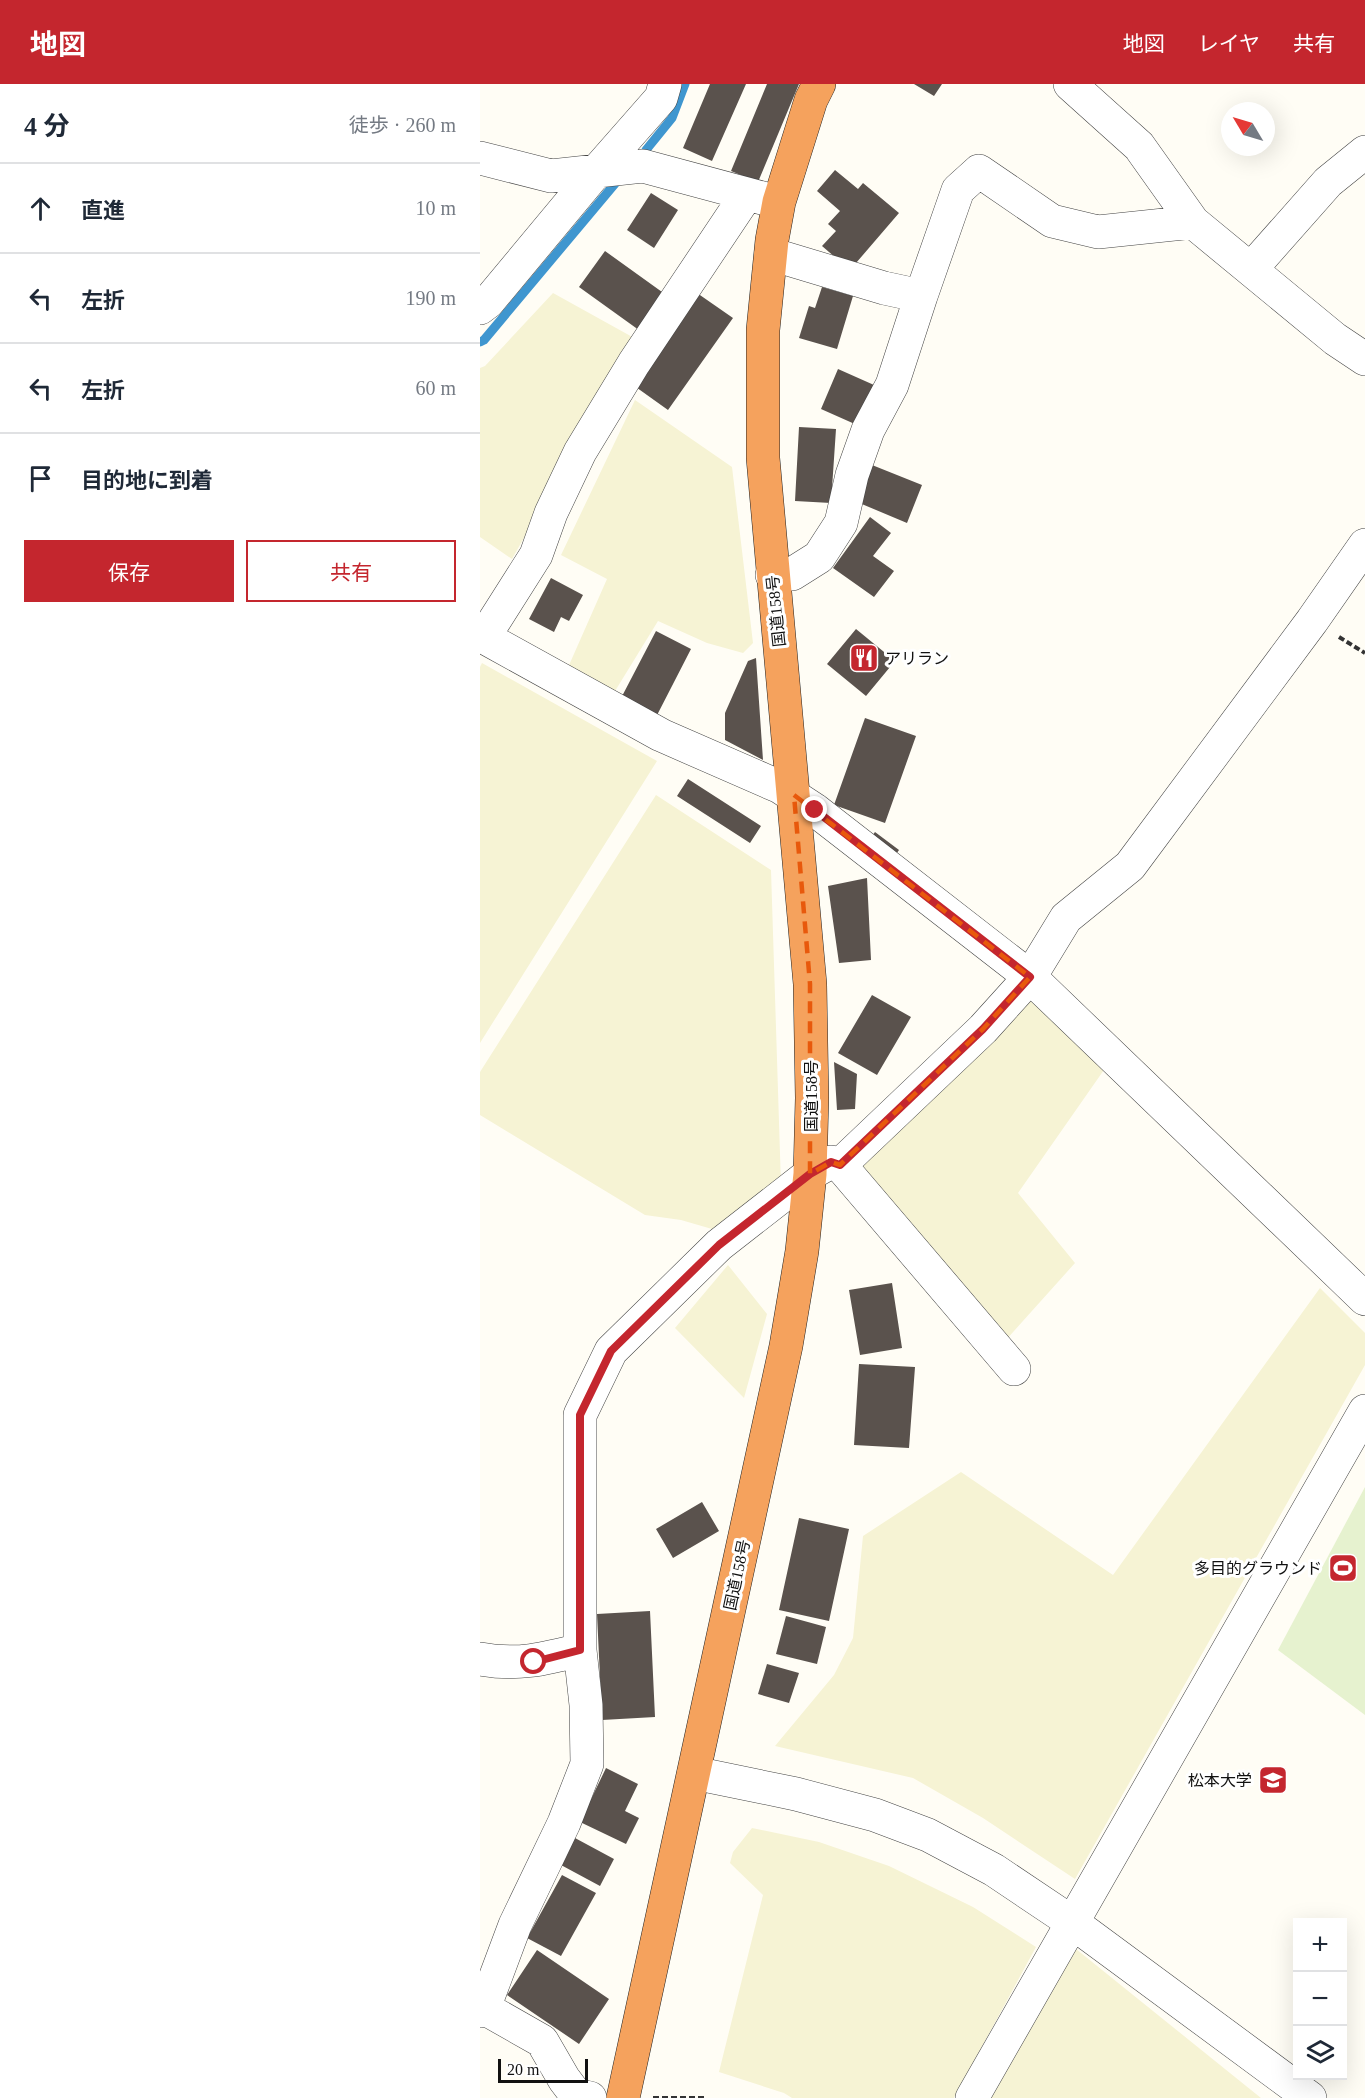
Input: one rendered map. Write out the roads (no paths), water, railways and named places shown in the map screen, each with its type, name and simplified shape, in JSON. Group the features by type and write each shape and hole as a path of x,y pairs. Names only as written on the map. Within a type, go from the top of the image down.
{"highway":[{"name":"国道158号","path":"622,2098 786,1346 802,1251 825,1169 812,1098 810,984 772,576 763,458 762,391 763,330 779,202 811,100 819,84"}],"street":[{"path":"480,308 488,302 661,98 665,84"},
{"path":"1070,84 1139,146 1193,222 1335,339 1365,359"},
{"path":"1251,269 1328,182 1365,152"},
{"path":"480,158 551,176 643,166 779,202"},
{"path":"772,576 792,574 819,557 841,522 852,475 868,430 892,386 958,190 979,171 1052,221 1098,232 1193,222"},
{"path":"747,194 634,363 580,452 551,513 536,555 482,636 661,735 794,795 1030,977 1365,1299"},
{"path":"771,254 884,288 921,296"},
{"path":"590,2098 576,2095 542,2041 482,2009 515,1925 564,1823 587,1764 586,1705 580,1650 580,1415 611,1351 719,1245 825,1169 983,1029 1030,977 1066,918 1130,866 1312,621 1365,545"},
{"path":"825,1169 1014,1370"},
{"path":"972,2098 1365,1411"},
{"path":"480,1659 493,1662 534,1662 580,1650"},
{"path":"694,1773 796,1794 875,1815 928,1835 994,1870 1073,1923 1310,2098"}],"waterway":[{"path":"646,150 672,118 685,84"},
{"path":"480,342 618,180"}],"place":[{"name":"アリラン","path":"864,658"},
{"name":"多目的グラウンド","path":"1343,1568"},
{"name":"松本大学","path":"1273,1780"}]}
